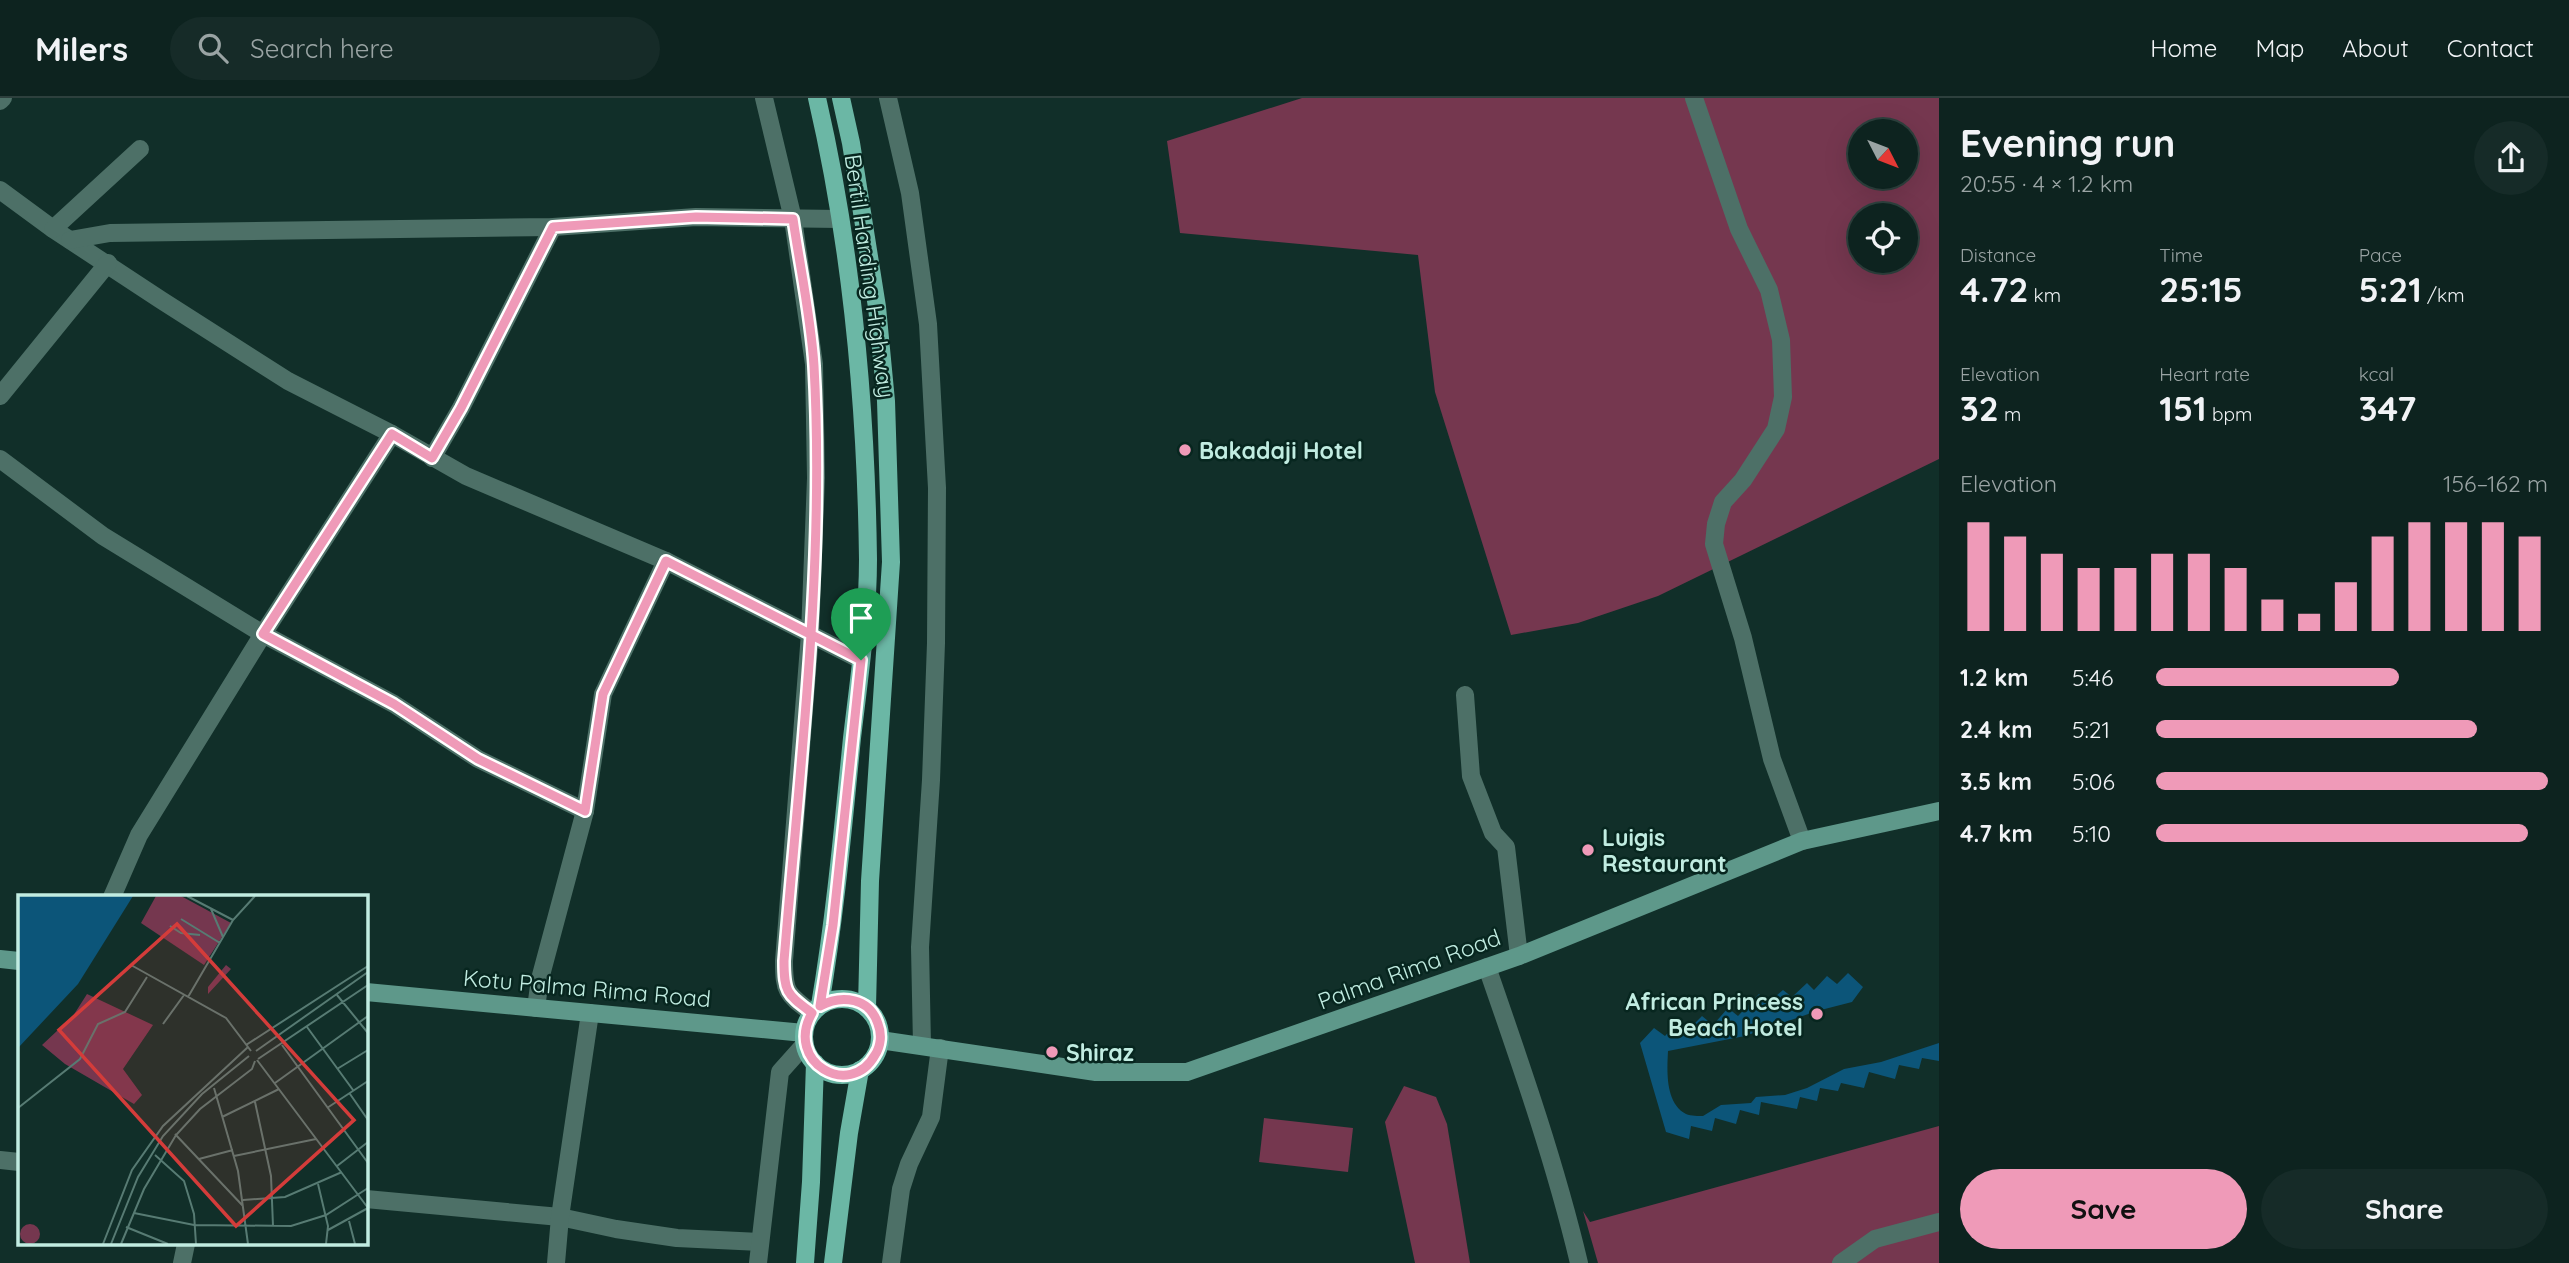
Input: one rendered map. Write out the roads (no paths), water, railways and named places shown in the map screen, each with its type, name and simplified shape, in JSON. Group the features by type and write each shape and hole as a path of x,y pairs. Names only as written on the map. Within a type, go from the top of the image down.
{"main road":[{"name":"Bertil Harding Highway","path":"804,1039 816,1009 833,925 861,660 868,562 863,402 854,310 828,147 817,98"},
{"name":"Bertil Harding Highway","path":"841,98 851,143 877,307 886,401 891,562 870,892 867,1007 878,1022 880,1040"},
{"path":"816,1009 841,998 859,1002 867,1007"},
{"path":"804,1039 815,1063 805,1263"},
{"path":"815,1063 834,1074 852,1074 874,1058 880,1040"},
{"path":"833,1263 849,1133 860,1070"}],"street":[{"path":"764,98 793,219 814,364 816,478 810,634 784,982 790,996 816,1009"},
{"path":"888,98 910,193 928,324 936,461 936,643 931,780 920,947 931,1046 931,1118 909,1164 901,1188 891,1263"},
{"path":"1694,98 1740,229 1769,290 1781,340 1783,397 1776,429 1743,480 1723,502 1716,524 1714,544 1743,638 1772,759 1801,841"},
{"path":"54,229 140,149"},
{"path":"0,190 70,240 288,381 392,434 466,476 666,561 861,660"},
{"path":"70,240 110,233 553,227 696,217 840,219"},
{"path":"432,458 461,408 553,227"},
{"path":"0,396 108,264"},
{"path":"113,895 139,835 263,634 392,434"},
{"path":"0,459 103,536 263,634 394,704 478,759 585,811"},
{"path":"536,1008 540,979 585,811 603,694 666,561"},
{"path":"1465,695 1471,776 1493,833 1506,847 1519,956"},
{"name":"Palma Rima Road","path":"880,1040 1096,1072 1187,1072 1519,956 1801,841 1939,811"},
{"path":"0,959 18,961"},
{"path":"1487,967 1530,1090 1560,1187 1579,1263"},
{"name":"Kotu Palma Rima Road","path":"368,992 590,1013 804,1039"},
{"path":"556,1263 560,1217 590,1013"},
{"path":"758,1263 780,1072 804,1039"},
{"path":"0,1160 18,1162"},
{"path":"368,1199 560,1217 677,1238 760,1242"},
{"path":"1841,1263 1875,1240 1939,1222"}],"water":[{"path":"1848,973 1863,987 1852,1002 1745,1036 1668,1051 1669,1086 1679,1109 1688,1115 1703,1116 1721,1105 1751,1103 1756,1097 1785,1095 1807,1088 1844,1069 1881,1062 1939,1043 1939,1061 1922,1058 1919,1069 1899,1065 1895,1079 1869,1072 1864,1088 1841,1083 1838,1091 1820,1088 1817,1101 1800,1097 1797,1109 1761,1102 1759,1115 1740,1110 1736,1124 1715,1118 1712,1131 1691,1126 1689,1139 1666,1132 1640,1043 1654,1028 1665,1036 1679,1021 1689,1029 1702,1016 1713,1025 1728,1008 1738,1016 1759,994 1768,1003 1783,990 1792,997 1807,983 1814,990 1827,976 1837,984"}],"place":[{"name":"Bakadaji Hotel","path":"1185,450"},
{"name":"Luigis Restaurant","path":"1588,850"},
{"name":"African Princess Beach Hotel","path":"1817,1014"},
{"name":"Shiraz","path":"1052,1052"}]}
